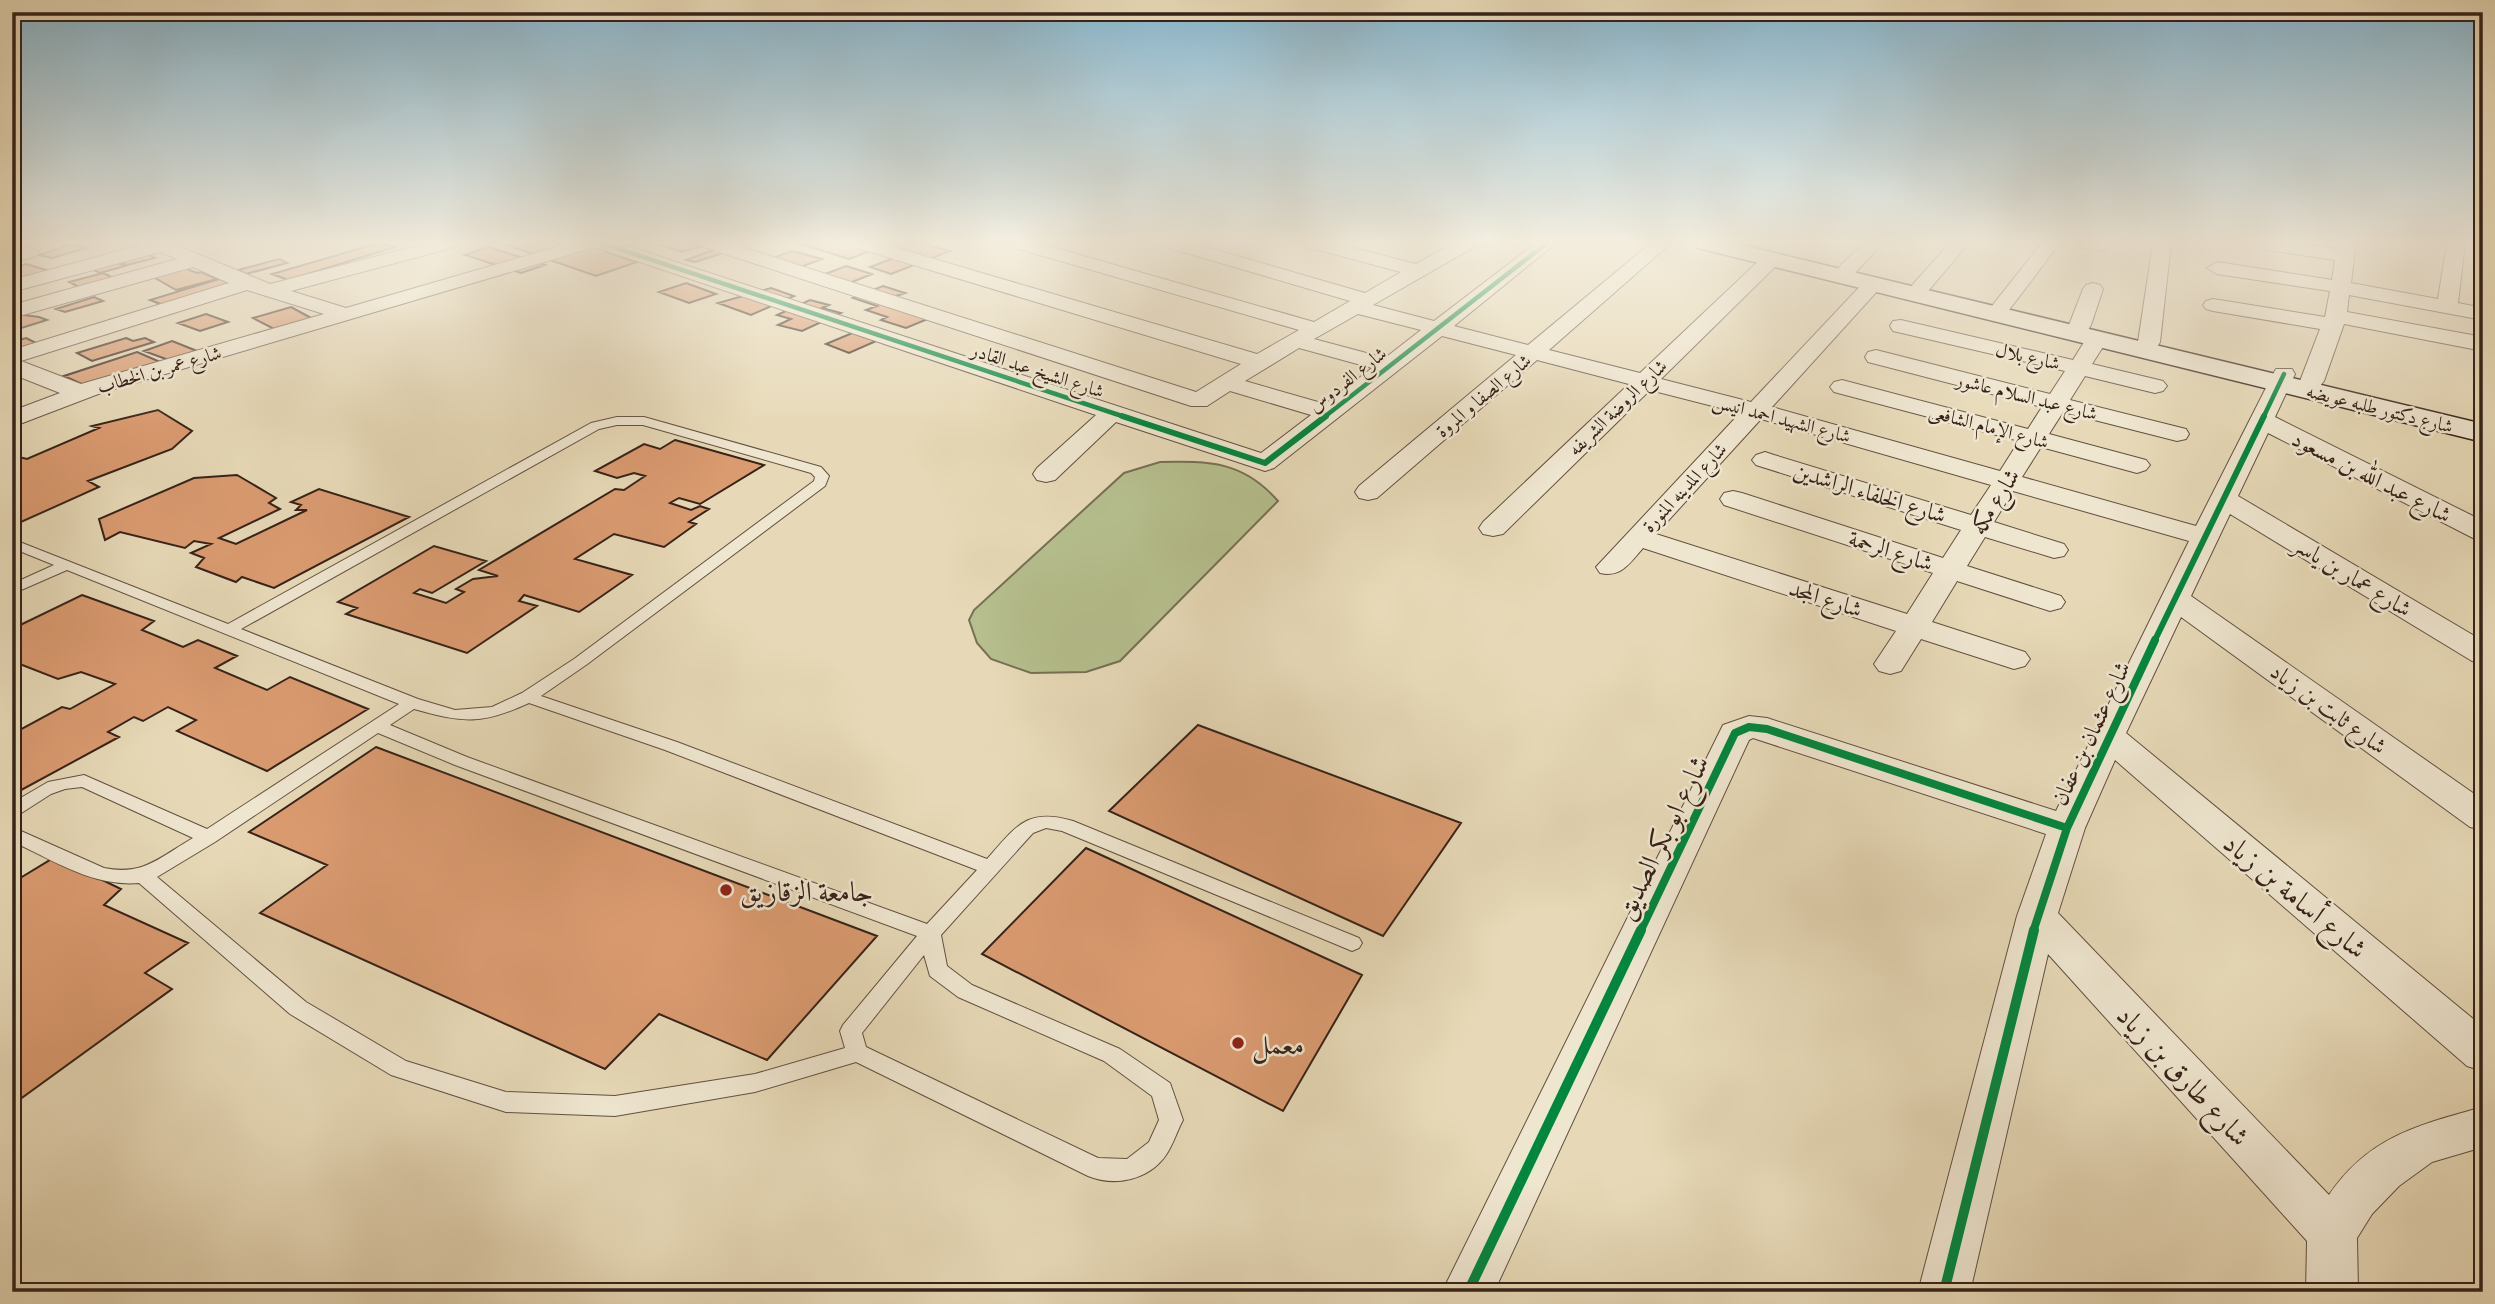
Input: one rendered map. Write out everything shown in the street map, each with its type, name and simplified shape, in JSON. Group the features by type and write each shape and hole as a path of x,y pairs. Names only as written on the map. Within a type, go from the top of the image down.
{"street":[{"path":"12,312 41,304"},
{"path":"12,357 183,304"},
{"path":"311,304 342,313"},
{"name":"شارع عمر بن الخطاب","path":"12,420 80,392 374,304"},
{"name":"شارع الشيخ عبد القادر","path":"787,304 1265,463"},
{"path":"899,304 1199,401 1258,362 1362,304"},
{"path":"1064,304 1258,362"},
{"path":"1230,304 1317,329"},
{"name":"شارع الشهيد احمد انيس","path":"1362,304 1438,328 1755,410 2205,537"},
{"name":"شارع الفردوس","path":"1265,463 1469,304"},
{"name":"شارع الصفا و المروة","path":"1368,492 1590,304"},
{"name":"شارع الروضة الشريفه","path":"1493,528 1723,304"},
{"name":"شارع المدينه المنورة","path":"1610,567 1854,304"},
{"name":"شارع دكتور طلبه عويضه","path":"1962,304 2483,422"},
{"name":"شارع دكتور طلبه عويضه","path":"1993,304 2089,332 2149,342 2483,433"},
{"name":"شارع مكه","path":"1890,664 2078,368 2089,332 2092,304"},
{"path":"2149,342 2154,304"},
{"name":"شارع عثمان بن عفان","path":"1944,1292 2037,916 2067,828 2108,736 2262,420 2334,320 2337,304"},
{"path":"2430,304 2483,314"},
{"path":"2213,305 2334,320 2483,344"},
{"name":"شارع بلال","path":"1901,326 2155,386"},
{"path":"1296,341 1389,366"},
{"name":"شارع عبد السلام عاشور","path":"1876,357 2177,434"},
{"path":"19,374 80,392"},
{"path":"1227,383 1329,412"},
{"name":"شارع الإمام الشافعى","path":"1842,387 2137,466"},
{"path":"1046,474 1114,411"},
{"name":"شارع عبد الله بن مسعود","path":"2262,420 2483,532"},
{"name":"شارع الخلفاء الراشدين","path":"1765,460 2054,550"},
{"name":"شارع الرحمة","path":"1733,499 2050,602"},
{"name":"شارع عمار بن ياسر","path":"2224,499 2483,654"},
{"name":"شارع المجد","path":"1638,537 2014,659"},
{"name":"شارع ثابت بن زياد","path":"2175,598 2483,818"},
{"name":"شارع ابو بكر الصديق","path":"1477,1286 1726,750 1740,729 1767,729 2067,828"},
{"name":"شارع أسامة بن زياد","path":"2108,736 2483,1053"},
{"name":"شارع طارق بن زياد","path":"2037,916 2332,1233"},
{"path":"2332,1292 2332,1233 2355,1198 2391,1165 2418,1146 2483,1127"}],"lane":[{"path":"12,543 66,565 412,704 455,715 478,715 497,711 528,698 580,662 820,483 822,476 820,473 644,421 606,423 582,433 228,630"},
{"path":"12,590 66,565"},
{"path":"528,698 671,746 989,867"},
{"path":"12,833 100,874 120,878 142,876 208,837 412,704"},
{"path":"376,726 486,770 931,933"},
{"path":"12,813 26,801 54,785 68,781 84,781 208,837"},
{"path":"856,1053 851,1031 989,867 1026,828 1045,821 1066,825 1352,943"},
{"path":"142,876 298,1008 399,1068 506,1102 615,1105 755,1083 856,1053 1096,1169 1132,1170 1157,1149 1171,1120 1162,1090 1112,1055 965,991 937,970 931,933"}],"green space":[{"path":"1160,462 1195,462 1225,466 1252,478 1278,501 1120,661 1086,672 1031,673 991,659 977,643 969,620 974,610 1124,473"}],"building":[{"path":"72,304 93,304 65,312 56,309"},
{"path":"720,304 776,304 751,315"},
{"path":"802,304 825,304 829,305 822,308 841,313 802,331 778,325 791,319 777,315"},
{"path":"871,304 914,304 942,313 906,328 881,320 887,317 866,310 877,306"},
{"path":"291,307 313,319 276,330 253,318"},
{"path":"16,314 47,320 12,331 12,316"},
{"path":"206,314 228,322 200,331 178,323"},
{"path":"869,326 892,334 849,353 826,344"},
{"path":"26,338 40,345 12,353 12,342"},
{"path":"126,338 133,341 145,338 154,342 92,361 77,353"},
{"path":"172,341 202,353 174,362 144,351"},
{"path":"137,352 165,364 90,388 64,376"},
{"path":"158,410 192,431 172,449 88,481 99,487 12,526 12,460 19,457 27,459 99,428 92,426"},
{"path":"675,440 764,465 700,504 679,498 670,503 691,510 700,506 709,509 689,522 696,524 664,547 614,534 575,559 632,575 579,612 524,595 519,601 537,606 467,653 346,614 357,608 338,602 434,546 486,561 432,593 420,589 414,593 446,603 464,592 456,589 473,579 498,576 479,570 615,489 624,490 645,476 634,473 617,478 595,471 644,444 660,449"},
{"path":"237,475 276,498 269,503 280,509 219,538 236,544 307,510 296,510 301,505 291,502 319,489 409,517 274,588 242,577 236,582 196,567 204,558 191,553 211,544 194,541 185,548 120,532 105,540 99,519 194,478"},
{"path":"82,595 154,621 142,630 183,647 198,640 237,656 215,668 267,690 290,677 368,709 267,771 177,731 196,720 168,707 143,721 134,717 108,732 119,737 12,795 12,734 62,707 70,709 115,684 81,672 58,679 12,661 12,629"},
{"path":"1198,725 1461,823 1383,936 1109,811"},
{"path":"376,747 877,936 767,1060 659,1014 605,1069 260,913 327,865 249,832"},
{"name":"معمل","path":"1086,848 1362,975 1283,1111 982,954"},
{"path":"55,857 121,889 104,905 188,943 145,973 172,989 12,1105 12,883"}],"cycle path":[{"path":"785,304 1265,463 1469,304"},
{"path":"1944,1292 2037,916 2067,828 2108,736 2284,374"},
{"path":"1468,1292 1735,733 1749,727 1767,729 2067,828"}],"place":[{"name":"جامعة الزقازيق","path":"726,890"},
{"name":"معمل","path":"1238,1043"}]}
